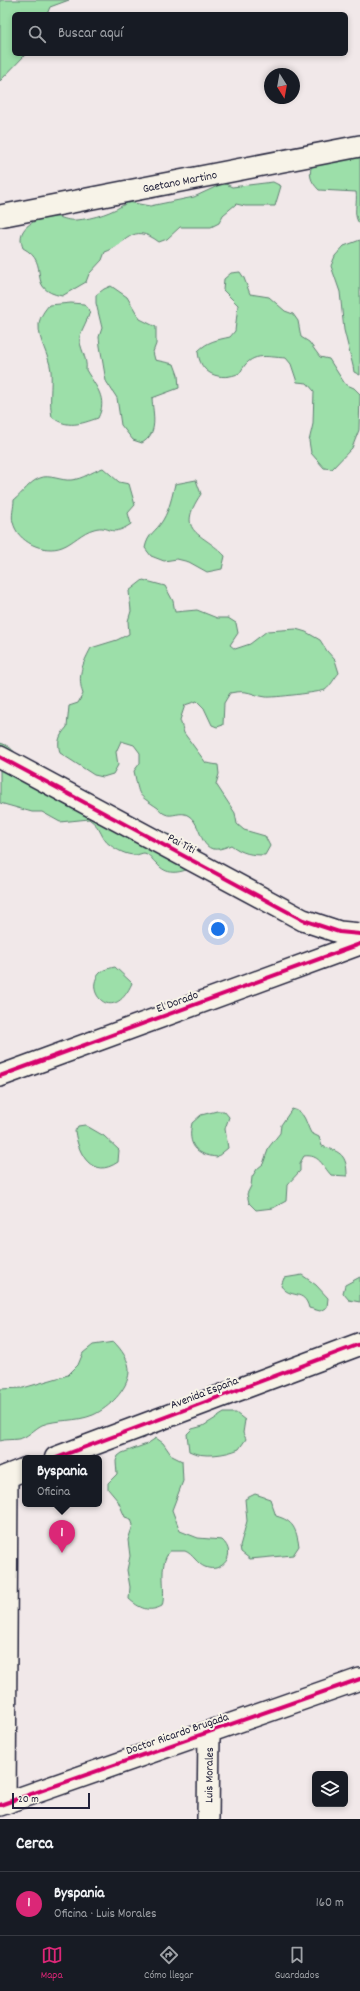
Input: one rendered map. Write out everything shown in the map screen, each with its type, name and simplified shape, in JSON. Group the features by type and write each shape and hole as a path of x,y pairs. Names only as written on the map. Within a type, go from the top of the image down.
{"main road":[{"name":"Avenida España","path":"64,1455 360,1344"}],"street":[{"name":"Gaetano Martino","path":"0,216 360,146"},
{"name":"Pai Titi","path":"0,757 303,920 339,932 360,934"},
{"name":"El Dorado","path":"0,1076 360,944"},
{"path":"3,1804 11,1475"},
{"name":"Doctor Ricardo Brugada","path":"3,1804 360,1679"},
{"name":"Luis Morales","path":"208,1819 209,1732"}],"green space":[{"path":"0,0 69,0 50,7 48,12 12,12 12,56 24,56 0,81"},
{"path":"360,150 360,224 356,217 356,192 319,190 314,184 310,174 313,162"},
{"path":"273,182 281,186 275,206 245,206 236,204 223,215 219,223 211,227 180,227 167,239 159,242 150,236 142,234 130,236 112,249 105,252 102,260 89,274 86,282 62,296 51,293 44,288 36,261 32,254 23,248 21,239 22,233 25,229 29,224 47,217 58,217 71,220 96,217 110,212 128,202 150,206 194,197 224,183 232,187"},
{"path":"360,240 360,375 354,372 344,330 340,292 331,266 335,256 344,246"},
{"path":"240,272 250,294 269,297 285,311 293,314 298,321 301,337 309,342 320,357 329,359 345,384 354,388 360,394 359,430 352,448 332,469 324,468 311,453 309,441 313,424 314,391 307,383 297,382 291,364 286,358 254,358 244,366 240,373 225,377 212,374 206,370 199,359 198,351 209,343 230,337 235,331 238,305 223,290 224,279 231,273"},
{"path":"111,286 127,297 140,319 156,327 156,344 153,352 155,360 174,364 178,375 179,388 152,398 154,417 153,429 151,434 142,443 133,440 121,425 117,398 106,381 99,337 102,328 96,303 96,295"},
{"path":"71,303 84,304 90,311 80,336 80,344 86,361 86,370 100,393 102,404 98,418 74,424 63,423 52,417 51,371 39,330 40,318 49,305"},
{"path":"103,468 119,482 129,484 135,505 128,513 131,524 114,531 104,528 90,530 66,545 55,549 47,549 32,545 20,535 12,520 14,500 33,482 44,477 67,480 75,479"},
{"path":"196,480 201,494 193,507 190,517 191,525 195,531 225,556 222,569 207,572 189,562 177,559 164,561 151,556 145,548 148,539 165,516 175,484"},
{"path":"143,580 165,586 173,601 175,612 197,610 217,618 228,618 236,623 238,633 230,645 235,649 250,644 267,631 296,629 306,632 320,640 335,660 339,673 325,690 270,697 246,692 230,693 224,703 223,725 217,727 212,725 204,708 197,701 185,705 180,720 184,733 206,763 218,765 219,774 216,784 235,813 237,824 244,830 265,836 270,846 265,855 247,853 231,845 220,849 212,849 203,841 198,827 189,816 186,814 165,814 142,797 138,791 134,771 140,763 140,753 134,745 121,741 116,752 118,765 113,774 103,777 94,775 60,753 60,736 67,727 69,706 78,703 83,694 80,682 81,671 88,654 91,648 117,640 129,634 128,621 131,611 129,591"},
{"path":"0,743 6,745 14,752 27,777 171,835 192,868 177,872 169,872 160,867 144,853 132,855 122,852 113,847 104,839 97,826 89,819 60,822 42,812 32,812 0,803"},
{"path":"115,967 132,983 124,996 116,1002 109,1004 102,1001 97,995 95,988 96,979 102,971"},
{"path":"292,1109 297,1110 303,1115 311,1133 319,1137 322,1146 334,1150 342,1155 346,1163 347,1176 331,1175 317,1158 304,1156 300,1163 300,1171 287,1185 286,1201 273,1208 256,1210 249,1203 247,1194 251,1186 252,1177 257,1169 263,1164 269,1147 280,1133 281,1125"},
{"path":"224,1111 229,1117 225,1129 228,1148 217,1157 204,1154 195,1148 192,1143 191,1131 192,1123 201,1115"},
{"path":"85,1125 104,1136 119,1150 118,1162 109,1167 101,1168 88,1162 79,1148 75,1131 78,1126"},
{"path":"302,1275 316,1285 328,1298 327,1307 320,1311 309,1308 304,1298 289,1293 281,1286 284,1278"},
{"path":"360,1277 360,1302 349,1300 343,1293 345,1285"},
{"path":"114,1342 127,1360 129,1372 125,1385 111,1403 93,1415 80,1419 48,1423 21,1438 0,1441 0,1389 23,1388 68,1375 78,1365 83,1353 93,1345"},
{"path":"224,1413 236,1413 245,1420 243,1433 246,1439 239,1449 228,1453 214,1455 200,1454 189,1451 187,1434 192,1429 203,1426"},
{"path":"156,1438 163,1443 172,1456 182,1461 183,1481 172,1510 180,1531 198,1538 222,1540 227,1545 228,1557 222,1565 217,1568 211,1568 202,1566 185,1551 170,1551 164,1564 164,1593 162,1606 148,1609 140,1607 129,1599 130,1587 127,1570 130,1556 128,1540 133,1525 131,1519 125,1517 118,1501 108,1489 108,1483 117,1474 116,1461 118,1456 122,1453 147,1444"},
{"path":"255,1494 270,1499 276,1516 287,1520 293,1526 297,1535 299,1546 293,1555 250,1559 241,1552 240,1546 247,1521 245,1499"}],"cycle path":[{"path":"0,757 303,920 339,932 360,934"},
{"path":"0,1076 360,944"},
{"path":"64,1455 360,1344"},
{"path":"0,1805 360,1679"}],"place":[{"name":"Byspania","path":"62,1553"}]}
